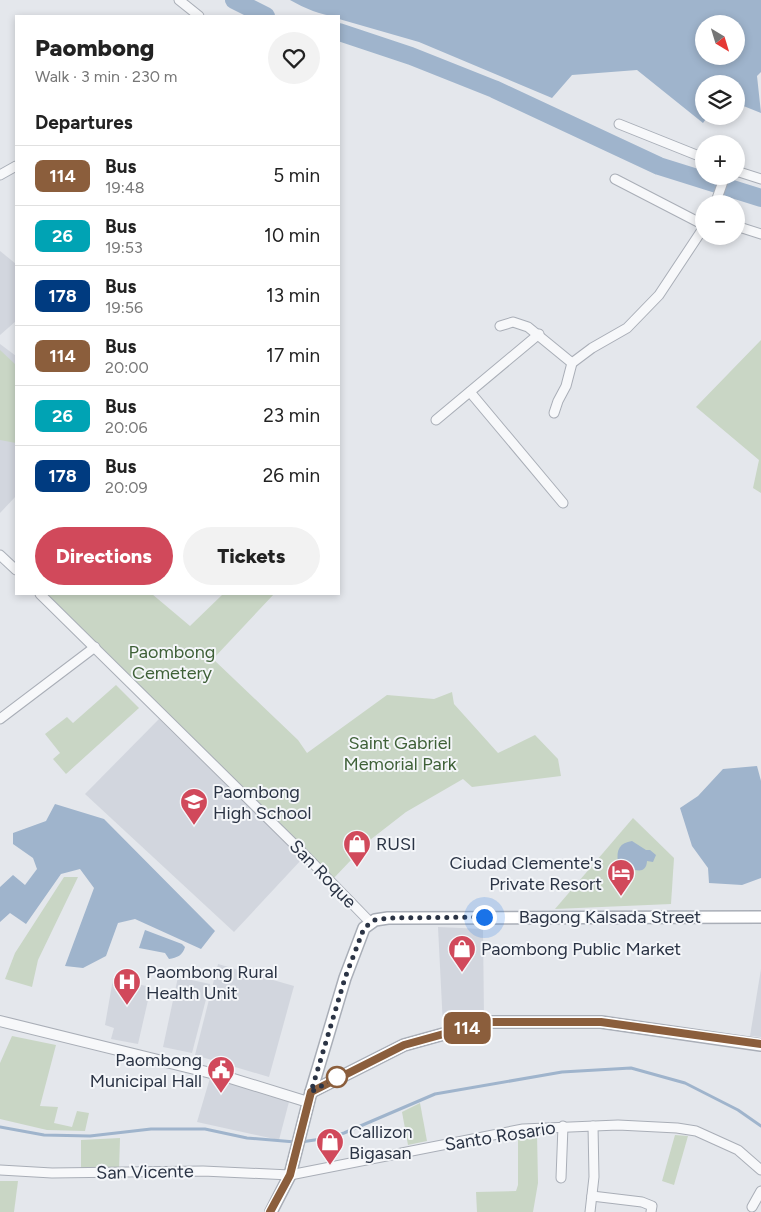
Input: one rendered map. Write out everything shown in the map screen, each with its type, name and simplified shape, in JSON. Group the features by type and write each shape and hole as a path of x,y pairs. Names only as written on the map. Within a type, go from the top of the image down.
{"main road":[{"name":"Bagong Kalsada Street","path":"370,922 388,918 761,917"},
{"path":"270,1212 290,1175 298,1150 310,1097 345,978 364,928 370,922"},
{"path":"310,1097 404,1045 487,1022 601,1022 761,1044"}],"street":[{"path":"179,0 198,15"},
{"path":"619,124 695,154"},
{"path":"0,175 15,167"},
{"path":"745,174 761,178"},
{"path":"614,179 695,221"},
{"path":"745,229 761,234"},
{"path":"554,413 566,386 572,363 592,348 627,328 659,295 695,240"},
{"path":"500,326 513,322 520,323 539,334 572,363"},
{"path":"436,420 539,334"},
{"path":"470,392 563,503"},
{"path":"0,555 15,569"},
{"name":"San Roque","path":"41,595 370,922"},
{"path":"0,719 95,647"},
{"path":"0,1021 310,1097"},
{"path":"561,1178 562,1126"},
{"name":"Santo Rosario","path":"290,1175 523,1129 562,1126 677,1128 696,1131 738,1150 761,1170"},
{"path":"590,1212 594,1176 593,1126"},
{"name":"San Vicente","path":"0,1170 52,1173 203,1171 290,1175"},
{"path":"752,1207 761,1191"},
{"path":"592,1196 644,1202 652,1206 651,1212"}],"shaded area":[{"path":"0,251 15,263 15,322 0,335"},
{"path":"0,344 15,355 15,497 0,513"},
{"name":"Paombong High School","path":"159,719 302,859 234,932 85,794"},
{"name":"Paombong Public Market","path":"438,927 483,929 484,1018 443,1026"},
{"path":"218,964 294,986 269,1077 195,1055"},
{"path":"761,969 761,1037 750,1036"},
{"path":"178,977 210,984 192,1053 163,1047"},
{"name":"Paombong Rural Health Unit","path":"113,979 151,987 138,1044 111,1039 114,1028 105,1025"},
{"path":"210,1078 290,1098 279,1140 197,1122"}],"green space":[{"path":"761,340 761,493 753,488 759,460 696,407"},
{"path":"0,350 15,364 15,443 0,440"},
{"path":"45,595 153,595 190,626 222,595 273,595 213,659 298,740 307,753 387,695 434,699 452,692 454,704 498,753 535,735 558,759 561,776 472,787 463,779 406,812 370,840 333,879 289,832"},
{"path":"116,685 139,708 66,774 53,759 60,753 45,734 67,717 73,723"},
{"path":"633,818 674,858 671,904 555,909"},
{"path":"64,877 78,877 38,960 32,987 5,979 15,953"},
{"path":"12,1036 56,1045 40,1106 58,1107 54,1123 72,1127 77,1111 89,1113 85,1131 47,1130 0,1119 0,1063"},
{"path":"420,1103 427,1141 408,1145 402,1112"},
{"path":"537,1133 538,1183 533,1212 477,1212 476,1192 516,1191 518,1185 518,1135"},
{"path":"675,1135 688,1136 674,1185 662,1181"},
{"path":"120,1138 119,1171 81,1171 81,1140"},
{"path":"0,1181 18,1181 14,1212 0,1212"}],"water":[{"path":"290,0 761,0 761,72 757,76 761,113 745,107 745,75 695,75 695,117 637,70 572,75 552,98 419,42 340,19 340,15 319,13"},
{"path":"757,766 761,781 761,878 742,885 709,883 708,868 692,846 680,808 698,796 723,769"},
{"path":"55,804 104,819 215,931 201,949 135,919 118,923 106,956 83,968 65,966 94,888 80,869 61,874 26,924 10,913 0,922 0,887 13,875 25,885 37,869 33,858 13,844 13,833 46,821"},
{"path":"632,841 656,855 653,862 647,861 644,869 632,869 618,862 618,850 620,847 624,843"},
{"path":"145,930 182,944 185,947 183,952 175,958 169,959 165,953 139,948"}],"waterway":[{"path":"234,0 264,15"},
{"path":"340,32 411,56 494,89 659,166 761,198"},
{"path":"301,1142 328,1138 344,1133 435,1094 562,1072 631,1068 685,1083 738,1110 761,1126"},
{"path":"0,1127 44,1135 90,1136 151,1129 205,1129 247,1138 295,1142"}],"bus line":[{"name":"114","path":"270,1212 290,1175 298,1150 311,1092 370,1060 404,1045 487,1022 601,1022 761,1044"}],"place":[{"name":"Paombong High School","path":"194,826"},
{"name":"RUSI","path":"357,868"},
{"name":"Ciudad Clemente's Private Resort","path":"621,897"},
{"name":"Paombong Public Market","path":"462,973"},
{"name":"Paombong Rural Health Unit","path":"127,1006"},
{"name":"Paombong Municipal Hall","path":"221,1094"},
{"name":"Callizon Bigasan","path":"330,1166"}],"route":[{"path":"337,1077 311,1092 345,978 367,924 375,920 388,918 484,917"}],"park label":[{"name":"Paombong Cemetery","path":"172,662"},
{"name":"Saint Gabriel Memorial Park","path":"400,753"}]}
